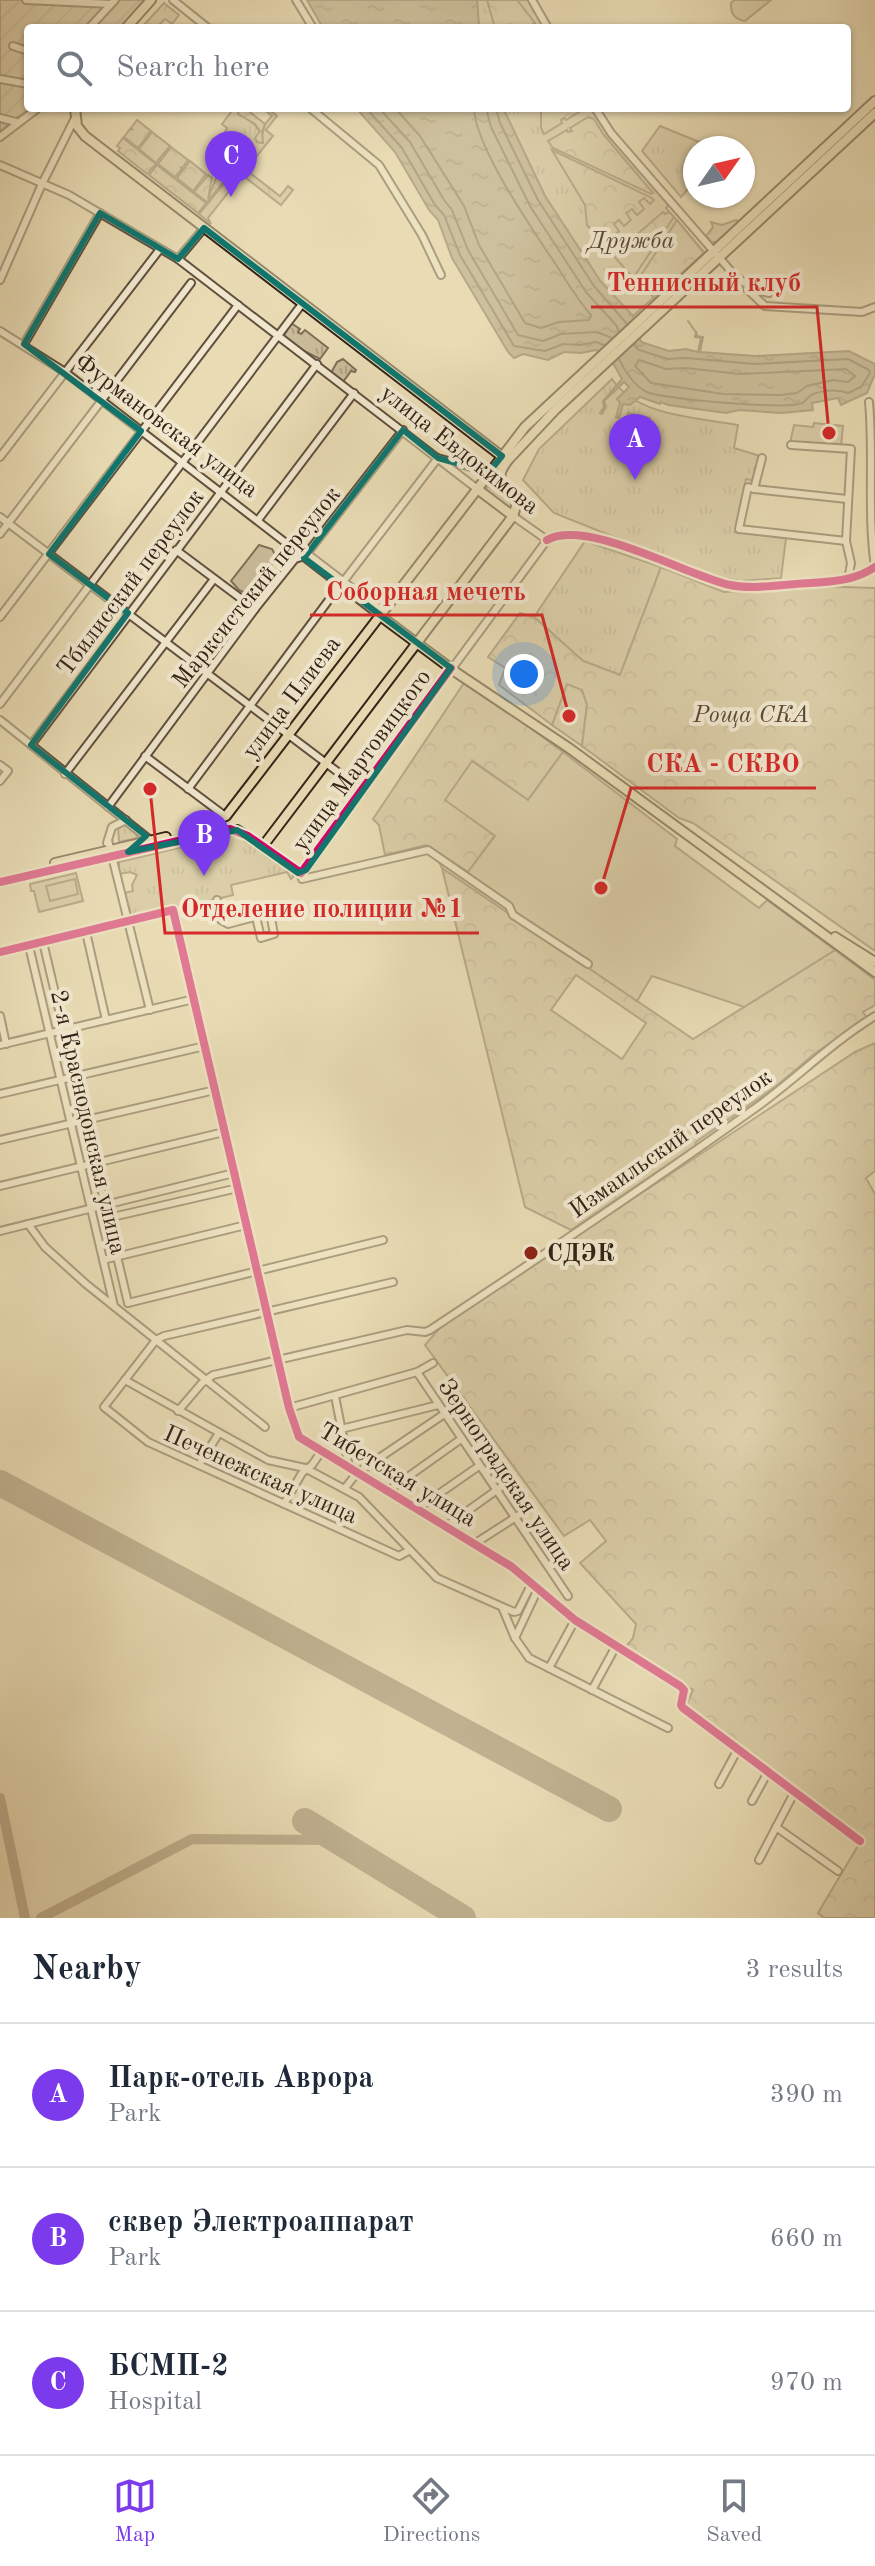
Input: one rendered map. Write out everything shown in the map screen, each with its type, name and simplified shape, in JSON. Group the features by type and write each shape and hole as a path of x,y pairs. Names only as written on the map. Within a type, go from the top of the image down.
{"main road":[{"path":"130,24 151,0"},
{"path":"716,255 875,101"},
{"name":"улица Евдокимова","path":"75,113 85,136 505,459"},
{"path":"716,255 875,113"},
{"name":"улица Плиева","path":"226,816 489,472 716,255"},
{"path":"503,486 500,474 505,459"},
{"path":"114,850 237,830 263,846 513,516 518,500 503,486 492,482 477,487"},
{"name":"улица Евдокимова","path":"477,487 513,516"},
{"name":"Фурмановская улица","path":"381,613 453,666 577,748 839,943"},
{"path":"0,879 202,828 226,816"},
{"path":"839,943 875,962"},
{"path":"839,943 875,972"}],"street":[{"path":"26,0 113,2"},
{"path":"173,0 203,24"},
{"path":"296,0 311,24"},
{"path":"532,0 546,24"},
{"path":"93,24 113,2"},
{"path":"13,46 24,50"},
{"path":"0,79 24,83"},
{"path":"0,137 32,112"},
{"path":"319,112 379,165 422,235 441,275"},
{"path":"598,112 611,133 716,255 765,306 862,312 875,307"},
{"path":"0,280 75,113"},
{"path":"0,118 17,122"},
{"name":"улица Евдокимова","path":"0,165 100,213 178,259 477,487"},
{"path":"24,344 100,213"},
{"path":"178,259 204,228"},
{"path":"0,457 160,249"},
{"path":"189,268 191,283"},
{"path":"0,534 191,283 205,280"},
{"path":"739,280 755,290 769,293"},
{"path":"0,704 302,304"},
{"path":"0,617 238,305"},
{"name":"Фурмановская улица","path":"1,333 24,344 65,372 381,613"},
{"name":"Тбилисский переулок","path":"31,745 317,364"},
{"path":"258,520 354,393"},
{"path":"848,580 875,567 870,537 873,446 869,402"},
{"name":"Марксистский переулок","path":"108,807 255,609 295,559 305,556 403,430"},
{"path":"791,445 851,449 846,541 851,563 848,580"},
{"path":"188,789 438,458 489,472"},
{"path":"754,489 762,458"},
{"path":"846,541 739,529 748,487 847,499"},
{"name":"улица Евдокимова","path":"513,516 547,540 562,535 597,538 734,586 848,580"},
{"path":"0,517 363,791"},
{"name":"улица Мартовицкого","path":"301,873 547,540"},
{"path":"176,550 255,609"},
{"path":"65,774 214,579"},
{"path":"0,720 151,841"},
{"path":"145,756 226,816"},
{"path":"0,765 8,771 0,781"},
{"path":"108,807 128,922 150,1010"},
{"path":"112,827 126,820"},
{"path":"135,845 137,829"},
{"path":"263,846 301,873 302,879 428,850 509,906 513,915 588,964"},
{"path":"217,900 221,920 228,924 256,917"},
{"name":"Тибетская улица","path":"128,922 173,910 266,1312 299,1437 512,1567 575,1620 680,1686 684,1690 683,1708 860,1841"},
{"path":"0,952 128,922"},
{"path":"86,932 106,1020"},
{"path":"43,942 128,1303"},
{"name":"2-я Краснодонская улица","path":"29,946 117,1308"},
{"path":"0,1016 3,1044 194,999"},
{"name":"Измаильский переулок","path":"206,1379 407,1330 430,1330 701,1147 875,1016"},
{"path":"0,1094 205,1046"},
{"path":"0,1140 215,1090"},
{"path":"0,1186 224,1132"},
{"path":"0,1231 234,1173"},
{"path":"108,1218 238,1188"},
{"name":"2-я Краснодонская улица","path":"28,1224 45,1247 265,1427"},
{"path":"103,1260 246,1225"},
{"path":"117,1308 256,1269 383,1240"},
{"path":"393,1282 164,1336 156,1340 125,1380 268,1460 305,1468 345,1488 359,1497 437,1578 514,1612 518,1611 532,1583"},
{"path":"289,1408 417,1372 433,1363"},
{"name":"Зерноградская улица","path":"417,1372 568,1596"},
{"path":"178,1411 206,1379"},
{"name":"Печенежская улица","path":"125,1380 104,1407 148,1442 399,1556 410,1550"},
{"path":"335,1396 349,1468"},
{"path":"345,1488 357,1473 462,1402"},
{"path":"341,1429 438,1405"},
{"path":"199,1465 219,1433"},
{"path":"388,1491 461,1439"},
{"path":"284,1504 305,1468 312,1465 321,1452"},
{"path":"417,1509 479,1466"},
{"path":"445,1527 508,1482"},
{"path":"474,1544 530,1508"},
{"path":"515,1638 538,1589"},
{"path":"502,1607 515,1638 529,1658 668,1728"},
{"path":"549,1668 575,1620"},
{"path":"592,1690 616,1646"},
{"path":"719,1784 738,1749"},
{"path":"752,1801 768,1772"},
{"path":"759,1860 794,1793"},
{"path":"776,1827 838,1871"}],"highlighted area":[{"path":"100,213 178,259 204,228 502,456 489,472 438,458 403,430 304,558 451,668 306,870 298,873 237,830 128,852 146,836 31,745 128,613 49,554 141,431 24,344"}],"green space":[{"path":"0,0 147,0 126,24 24,24 26,112 0,132"},
{"path":"477,0 529,0 544,24 479,24"},
{"path":"487,0 517,0 535,23 533,24 494,24"},
{"path":"734,0 771,0 745,21 732,13 731,3"},
{"path":"164,3 179,15 172,24 165,19 160,24 145,24"},
{"path":"231,112 239,112 256,127 260,134 256,139 262,136 265,124 272,116 267,112 277,116 266,130 273,136 256,157 225,132 227,128 222,124"},
{"path":"250,112 265,124 263,143 255,138 260,131 255,124 238,114"},
{"name":"Дружба","path":"505,112 595,112 607,132 704,252 633,316 601,282 545,196"},
{"path":"541,112 579,112 566,120 564,118 562,123 544,134"},
{"path":"588,117 594,119 653,193 553,148 548,141 567,130 572,131 570,128"},
{"path":"137,120 151,131 138,148 124,137 130,129 133,130 131,128"},
{"path":"660,126 685,136 681,197 642,151"},
{"path":"152,132 170,146 156,163 139,149"},
{"path":"123,138 156,164 147,174 118,151 120,148 117,146"},
{"path":"171,147 188,160 175,177 158,164"},
{"path":"552,150 654,200 650,204 644,198 639,202 644,209 637,215 632,209 626,213 631,220 624,226 619,220 614,224 619,231 604,244 587,225 585,205"},
{"path":"190,161 206,174 193,191 177,178"},
{"path":"157,165 206,203 198,213 149,175"},
{"path":"236,169 249,173 246,177 242,175 208,218 211,224 199,214"},
{"path":"218,173 226,179 207,202 194,192 208,175 212,178 208,199"},
{"path":"250,173 280,196 288,186 293,190 281,205 246,178"},
{"path":"663,212 669,212 674,217 633,278 613,255"},
{"path":"677,220 704,253 654,298 641,283 636,283"},
{"path":"736,220 737,224 716,242 711,242 706,236 713,227 711,222 722,225"},
{"path":"291,323 300,329 298,332 301,334 305,330 328,348 320,359 283,337"},
{"path":"343,359 356,370 351,371 343,382 331,373 337,362"},
{"path":"612,379 623,392 652,408 738,425 734,448 760,456 754,481 746,479 735,532 786,538 781,578 740,581 709,575 554,513 523,480 539,449"},
{"path":"628,413 650,418 647,430 625,425"},
{"path":"814,423 843,426 841,447 790,443 794,425 813,427"},
{"path":"494,484 514,502 510,508 506,509 487,494 486,488"},
{"path":"585,541 661,567 620,675 583,661 534,617"},
{"path":"259,545 272,549 277,558 249,595 231,581"},
{"name":"Роща СКА","path":"661,567 724,592 813,586 875,588 875,951 693,823 679,818 582,746 587,705 582,690 567,684 552,725 499,685 505,668 488,657 520,613 534,617 583,661 620,675"},
{"path":"466,680 563,752 528,800 473,761 495,835 468,872 426,845 385,855 379,825 373,819"},
{"path":"567,683 582,690 587,704 582,746 552,725"},
{"path":"563,752 677,839 675,846 759,908 767,900 835,950 744,1007 652,976 637,1001 442,868 433,849 468,872 495,836 445,800 472,761 528,800"},
{"path":"123,824 136,833 137,838 119,842 118,827"},
{"path":"229,831 263,848 293,872 293,877 291,879 287,872 231,885 233,895 133,920 130,918 124,893 133,891 132,885 137,875 130,872 119,874 119,862 208,841"},
{"path":"442,868 693,1039 835,950 875,980 875,1005 863,1012 867,1018 814,1054 775,1087 696,1142 695,1146 571,1230 525,1207","holes":["576,975 646,1023 622,1059 551,1010"]},
{"path":"76,873 83,901 39,912 30,884"},
{"path":"75,879 78,894 50,901 46,886"},
{"path":"875,1043 875,1171 866,1178 875,1194 875,1918 824,1918 818,1913 862,1839 686,1706 693,1690 625,1648 633,1638 636,1624 580,1563 606,1541 590,1520 564,1536 425,1345 460,1313 855,1052"}],"water":[{"path":"307,0 477,0 479,24 321,24"},
{"path":"360,112 505,112 545,196 601,282 633,316 641,342 669,351 686,349 698,352 701,338 695,337 696,331 697,336 703,337 700,352 755,356 849,351 875,364 875,374 867,393 841,405 838,398 812,403 813,410 781,413 739,410 726,413 660,404 640,397 630,405 623,404 619,418 616,417 620,403 617,399 629,387 624,382 604,401 606,407 600,413 604,407 603,401 622,379 609,356 596,350 564,352 548,360 523,354 514,358 452,258 438,220 395,152"}],"waterway":[{"path":"688,321 695,331"}],"taxiway":[{"path":"0,1798 25,1918"},
{"path":"41,1918 192,1839 336,1840"}],"runway":[{"path":"0,1483 609,1809"},
{"path":"305,1821 463,1918"}],"cycle path":[{"path":"547,540 565,535 586,536 637,550 711,579 740,586 836,581 852,578 875,567"},
{"path":"0,882 230,829 248,836 301,873 451,668"},
{"path":"0,952 173,910 289,1408 299,1437 512,1567 575,1620 680,1686 684,1690 683,1708 860,1841"}],"place":[{"name":"БСМП-2","path":"231,197"},
{"name":"Теннисный клуб","path":"829,433"},
{"name":"Парк-отель Аврора","path":"635,480"},
{"name":"Соборная мечеть","path":"569,716"},
{"name":"Отделение полиции №1","path":"150,789"},
{"name":"cквер Электроаппарат","path":"204,876"},
{"name":"СКА - СКВО","path":"601,888"},
{"name":"СДЭК","path":"531,1253"}]}
